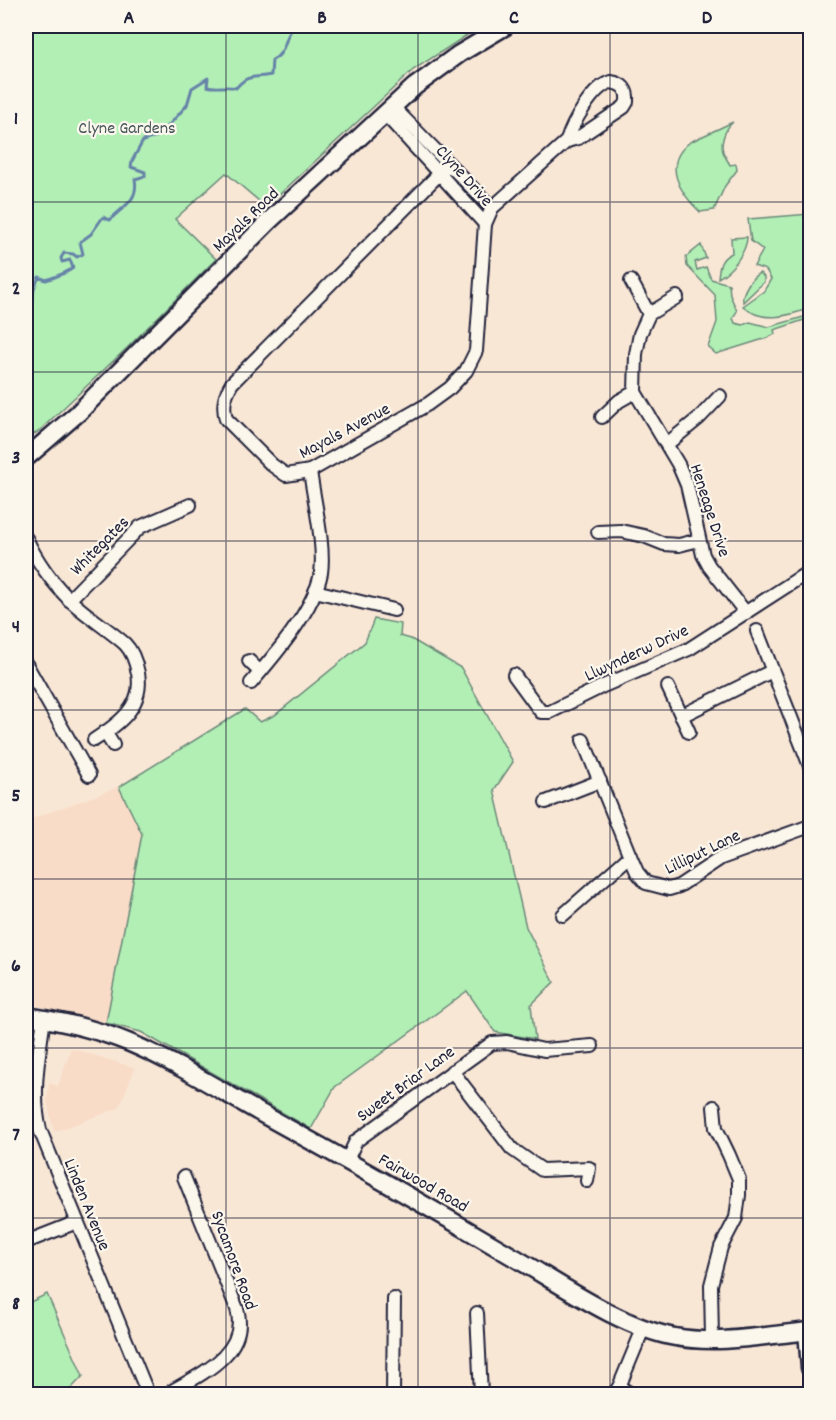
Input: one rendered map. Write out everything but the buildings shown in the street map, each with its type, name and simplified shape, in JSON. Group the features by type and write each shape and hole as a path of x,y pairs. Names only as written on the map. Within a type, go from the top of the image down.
{"street":[{"name":"Mayals Road","path":"26,458 78,413 269,220 414,87 459,54 506,26"},
{"path":"492,208 567,141 578,138 624,106 628,94 626,89 620,83 611,82 603,84 596,90 570,129 567,141"},
{"name":"Clyne Drive","path":"389,111 449,165 492,208 485,224 440,174 389,111"},
{"name":"Mayals Avenue","path":"449,165 232,383 225,396 226,419 278,470 286,475 310,471 428,404 450,388 466,371 476,351 485,224"},
{"path":"631,281 649,314"},
{"path":"602,417 619,401 635,392 636,354 640,334 649,314 677,297"},
{"name":"Heneage Drive","path":"635,392 667,444 687,485 703,555 746,613"},
{"path":"667,444 699,418 720,396"},
{"path":"251,683 279,650 296,625 315,591 321,573 321,551 310,471"},
{"name":"Whitegates","path":"69,600 140,527 190,505"},
{"path":"598,532 621,531 664,544 679,545 699,540"},
{"name":"Whitegates","path":"26,538 41,564 69,600 127,646 136,663 139,679 138,697 126,715 94,740"},
{"name":"Llwynderw Drive","path":"514,675 541,712 550,712 689,649 810,571"},
{"path":"315,591 394,610"},
{"path":"757,630 810,766"},
{"path":"249,661 260,672"},
{"path":"26,664 89,775"},
{"path":"681,716 772,671"},
{"path":"668,687 689,732"},
{"path":"105,732 113,745"},
{"name":"Lilliput Lane","path":"583,740 637,872 646,883 669,890 680,886 721,858 810,826"},
{"path":"546,802 600,781"},
{"path":"563,915 630,856"},
{"name":"Fairwood Road","path":"26,1016 44,1018 94,1031 152,1053 347,1160 594,1304 644,1329 677,1338 712,1339 748,1339 809,1331"},
{"name":"Linden Avenue","path":"44,1018 34,1110 43,1142 148,1395"},
{"name":"Sweet Briar Lane","path":"347,1160 356,1141 492,1043 507,1042 544,1050 592,1046"},
{"path":"452,1071 512,1149 542,1170 589,1168 587,1181"},
{"path":"712,1339 711,1285 721,1247 736,1218 739,1195 739,1179 716,1128 714,1107"},
{"name":"Sycamore Road","path":"167,1395 219,1362 234,1341 240,1326 237,1310 184,1177"},
{"path":"26,1242 76,1222"},
{"path":"393,1395 394,1299"},
{"path":"477,1313 481,1395"},
{"path":"631,1395 616,1391 644,1329"},
{"path":"809,1331 810,1368"}],"shaded area":[{"path":"119,787 142,834 106,1023 26,1003 26,821"},
{"path":"71,1048 135,1068 119,1108 54,1132 47,1101 49,1083 58,1086"}],"green space":[{"name":"Clyne Gardens","path":"26,26 481,26 413,70 266,207 226,173 175,219 216,259 38,432 26,438"},
{"path":"733,122 725,133 722,147 730,165 736,164 737,170 725,186 714,210 700,212 680,187 675,169 677,160 681,151 690,142"},
{"path":"810,214 810,308 775,317 750,312 743,306 764,291 771,279 766,270 754,266 763,250 751,241 748,219"},
{"path":"747,237 738,260 718,278 723,260 732,253 731,238"},
{"path":"701,245 706,258 695,262 697,270 706,267 711,279 729,284 730,295 737,311 733,318 735,323 743,325 750,322 769,327 807,316 810,318 774,330 775,334 767,338 716,354 708,347 717,322 715,295 687,266 686,257"},
{"path":"760,273 764,277 764,282 743,302 748,285"},
{"path":"374,619 401,624 400,636 411,639 461,668 513,762 494,790 526,927 554,982 531,1005 535,1039 495,1032 467,991 335,1087 311,1129 141,1032 106,1023 142,834 119,787 245,709 260,722 275,715 365,642"},
{"path":"47,1294 83,1376 66,1394 26,1394 26,1304"}],"waterway":[{"path":"34,288 39,277 46,280 73,268 70,260 62,262 61,258 64,253 77,257 83,254 80,242 91,234 103,217 110,220 129,202 135,193 135,179 145,176 145,172 131,167 143,141 160,135 187,105 192,88 208,78 207,86 236,88 248,78 271,75 272,60 281,53 295,26"},
{"path":"26,283 34,288 32,307 26,318"}]}
